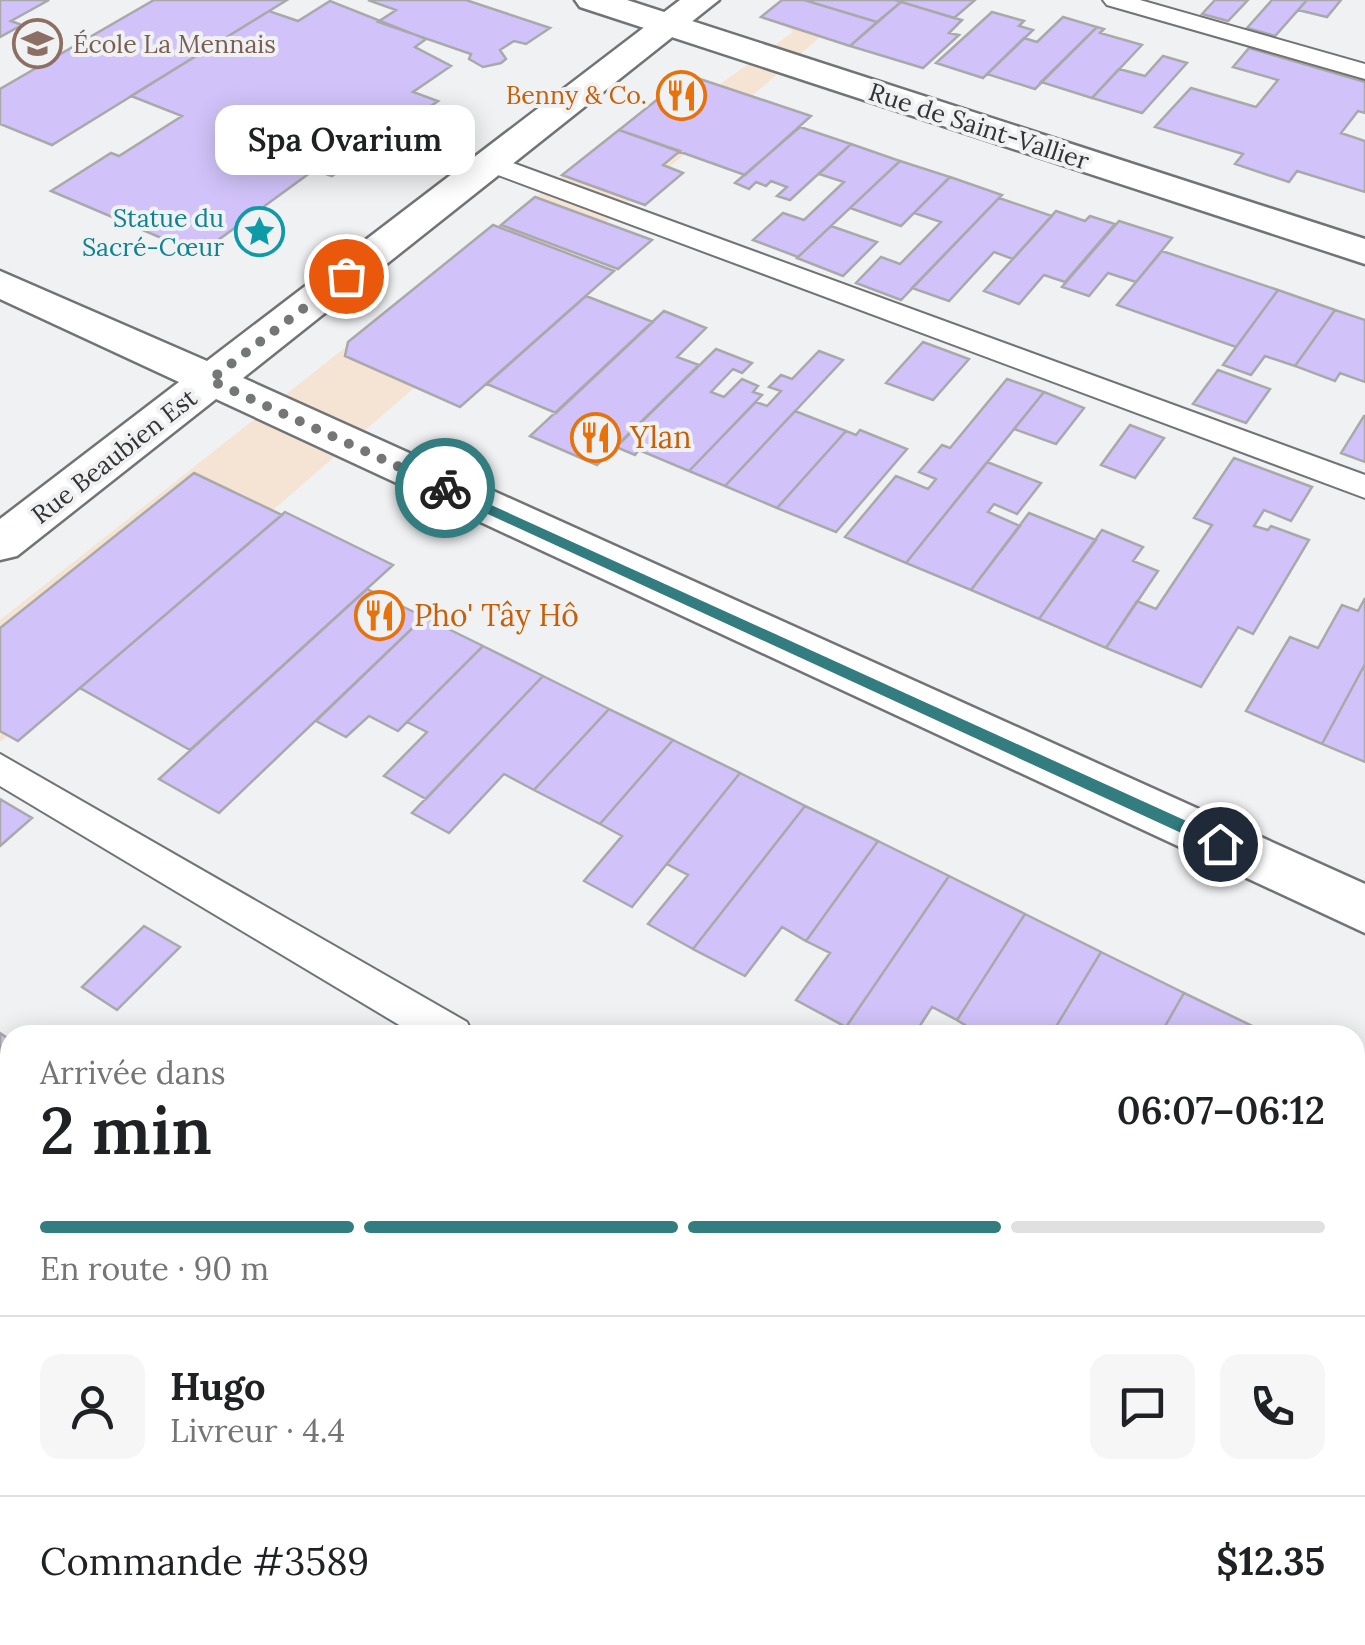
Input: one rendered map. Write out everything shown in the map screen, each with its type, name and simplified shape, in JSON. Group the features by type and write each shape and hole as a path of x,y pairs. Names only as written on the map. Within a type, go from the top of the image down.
{"street":[{"name":"Rue de Saint-Vallier","path":"592,0 1365,252"},
{"name":"Rue Beaubien Est","path":"0,544 702,0"},
{"path":"0,284 1365,910"}],"lane":[{"path":"1115,0 1365,72"},
{"path":"491,163 1365,487"},
{"path":"0,768 435,1025"}],"shaded area":[{"path":"863,0 0,742 0,620 688,77 719,85 793,32 776,15"}],"building":[{"path":"0,0 49,0 11,21 22,25 0,37"},
{"path":"154,0 287,0 52,145 0,124 0,89"},
{"path":"368,0 466,0 550,28 526,44 514,41 500,50 506,59 483,67 469,59 471,54 378,22 396,10"},
{"path":"782,0 804,0 877,22 850,46 761,17"},
{"path":"804,0 895,0 901,2 877,22"},
{"path":"895,0 975,0 954,18"},
{"path":"1215,0 1248,0 1228,21 1202,14"},
{"path":"1272,0 1307,0 1275,36 1247,28"},
{"path":"1307,0 1341,0 1327,17 1298,10"},
{"path":"330,1 426,39 415,47 451,66 413,92 438,101 332,176 314,170 199,254 51,191 111,153 119,156 182,116 131,96 269,11 298,21"},
{"path":"901,2 962,20 949,33 959,35 923,68 850,46"},
{"path":"992,12 1024,21 1019,26 1033,30 983,78 936,63"},
{"path":"1063,17 1097,27 1035,89 987,74 1024,38 1037,42"},
{"path":"1097,27 1104,29 1100,33 1142,45 1092,98 1041,82"},
{"path":"1249,48 1365,82 1365,113 1358,111 1341,133 1365,141 1365,192 1297,171 1289,182 1235,164 1243,154 1155,127 1191,88 1256,107 1278,80 1233,67"},
{"path":"1163,56 1187,63 1142,113 1092,98 1119,69 1145,76"},
{"path":"688,75 811,116 745,175 619,130"},
{"path":"800,127 851,144 790,200 777,196 787,187 771,181 766,186 756,182 749,189 735,183"},
{"path":"619,130 680,151 663,165 683,173 645,205 562,175"},
{"path":"851,144 900,161 798,257 753,240 783,213 804,220 844,182 819,174"},
{"path":"900,161 950,177 901,226 850,208"},
{"path":"950,177 1002,195 901,300 856,283 881,257 900,264 941,222 914,213"},
{"path":"535,197 652,240 618,269 501,225"},
{"path":"999,198 1052,216 1013,259 994,252 949,301 912,288"},
{"path":"1056,211 1085,221 1090,216 1115,224 1065,282 1044,275 1019,304 984,291"},
{"path":"1119,221 1172,238 1136,282 1108,273 1089,296 1062,287"},
{"path":"493,225 614,271 460,407 345,356 348,342"},
{"path":"831,226 877,242 843,276 797,258"},
{"path":"1162,251 1278,290 1236,347 1117,305"},
{"path":"1278,290 1335,310 1295,366 1265,356 1251,375 1223,365"},
{"path":"586,296 653,322 556,413 487,384"},
{"path":"1335,310 1365,320 1365,382 1340,373 1335,381 1295,366"},
{"path":"664,311 706,328 677,357 699,365 597,465 530,436"},
{"path":"923,342 969,359 933,400 886,383"},
{"path":"716,349 752,363 742,373 733,369 711,392 724,397 742,379 758,386 753,392 762,395 689,471 639,450 635,455 616,447"},
{"path":"819,351 843,360 725,486 689,471 756,402 767,406 781,391 769,387 781,375 792,379"},
{"path":"1218,370 1270,389 1246,423 1193,404"},
{"path":"1007,379 1044,392 906,563 845,537 896,476 928,489 936,479 919,472 942,445 950,448"},
{"path":"1044,392 1084,408 1056,444 1014,429"},
{"path":"795,411 846,431 777,508 725,486"},
{"path":"1365,416 1365,462 1341,453"},
{"path":"1130,425 1164,438 1135,478 1101,465"},
{"path":"860,430 907,449 836,532 777,508 846,431 856,435"},
{"path":"1234,458 1312,487 1291,521 1264,510 1254,526 1268,530 1271,526 1309,540 1253,634 1238,627 1201,687 1106,648 1137,601 1156,609 1212,525 1194,518"},
{"path":"987,462 1041,483 1017,514 994,504 988,512 1020,526 971,590 906,563"},
{"path":"194,473 282,515 18,741 0,731 0,628"},
{"path":"285,512 393,565 190,750 80,688"},
{"path":"1029,513 1096,540 1039,619 971,590"},
{"path":"1102,530 1143,547 1133,561 1158,571 1106,648 1039,619"},
{"path":"367,589 424,617 219,813 159,779"},
{"path":"1365,598 1365,664 1322,744 1246,711 1290,637 1318,648 1342,605 1358,611"},
{"path":"424,617 483,646 398,731 369,716 346,737 316,721"},
{"path":"483,646 543,676 426,799 384,776 427,732 407,722"},
{"path":"1365,664 1365,762 1322,744"},
{"path":"543,676 609,709 534,790 504,774 449,833 412,813"},
{"path":"609,709 673,740 600,824 534,790"},
{"path":"673,740 740,773 632,907 584,881 622,836 600,824"},
{"path":"740,773 805,806 693,949 648,924 688,875 667,864"},
{"path":"0,799 32,818 0,846"},
{"path":"805,806 878,841 806,941 782,927 745,976 693,949"},
{"path":"878,841 949,876 847,1025 796,1000 830,953 806,941"},
{"path":"949,876 1025,914 957,1020 932,1007 920,1025 847,1025"},
{"path":"1025,914 1101,952 1057,1025 965,1025 957,1020"},
{"path":"144,926 180,947 117,1010 82,987"},
{"path":"1101,952 1184,993 1166,1025 1057,1025"},
{"path":"1184,993 1250,1025 1166,1025"}],"way so far":[{"path":"346,276 210,380 445,488"}],"place":[{"name":"École La Mennais","path":"38,44"},
{"name":"Benny & Co.","path":"682,95"},
{"name":"Statue du Sacré-Cœur","path":"259,232"},
{"name":"Spa Ovarium","path":"346,276"},
{"name":"Ylan","path":"595,438"},
{"name":"Pho' Tây Hô","path":"379,616"}],"route":[{"path":"445,488 1220,844"}]}
